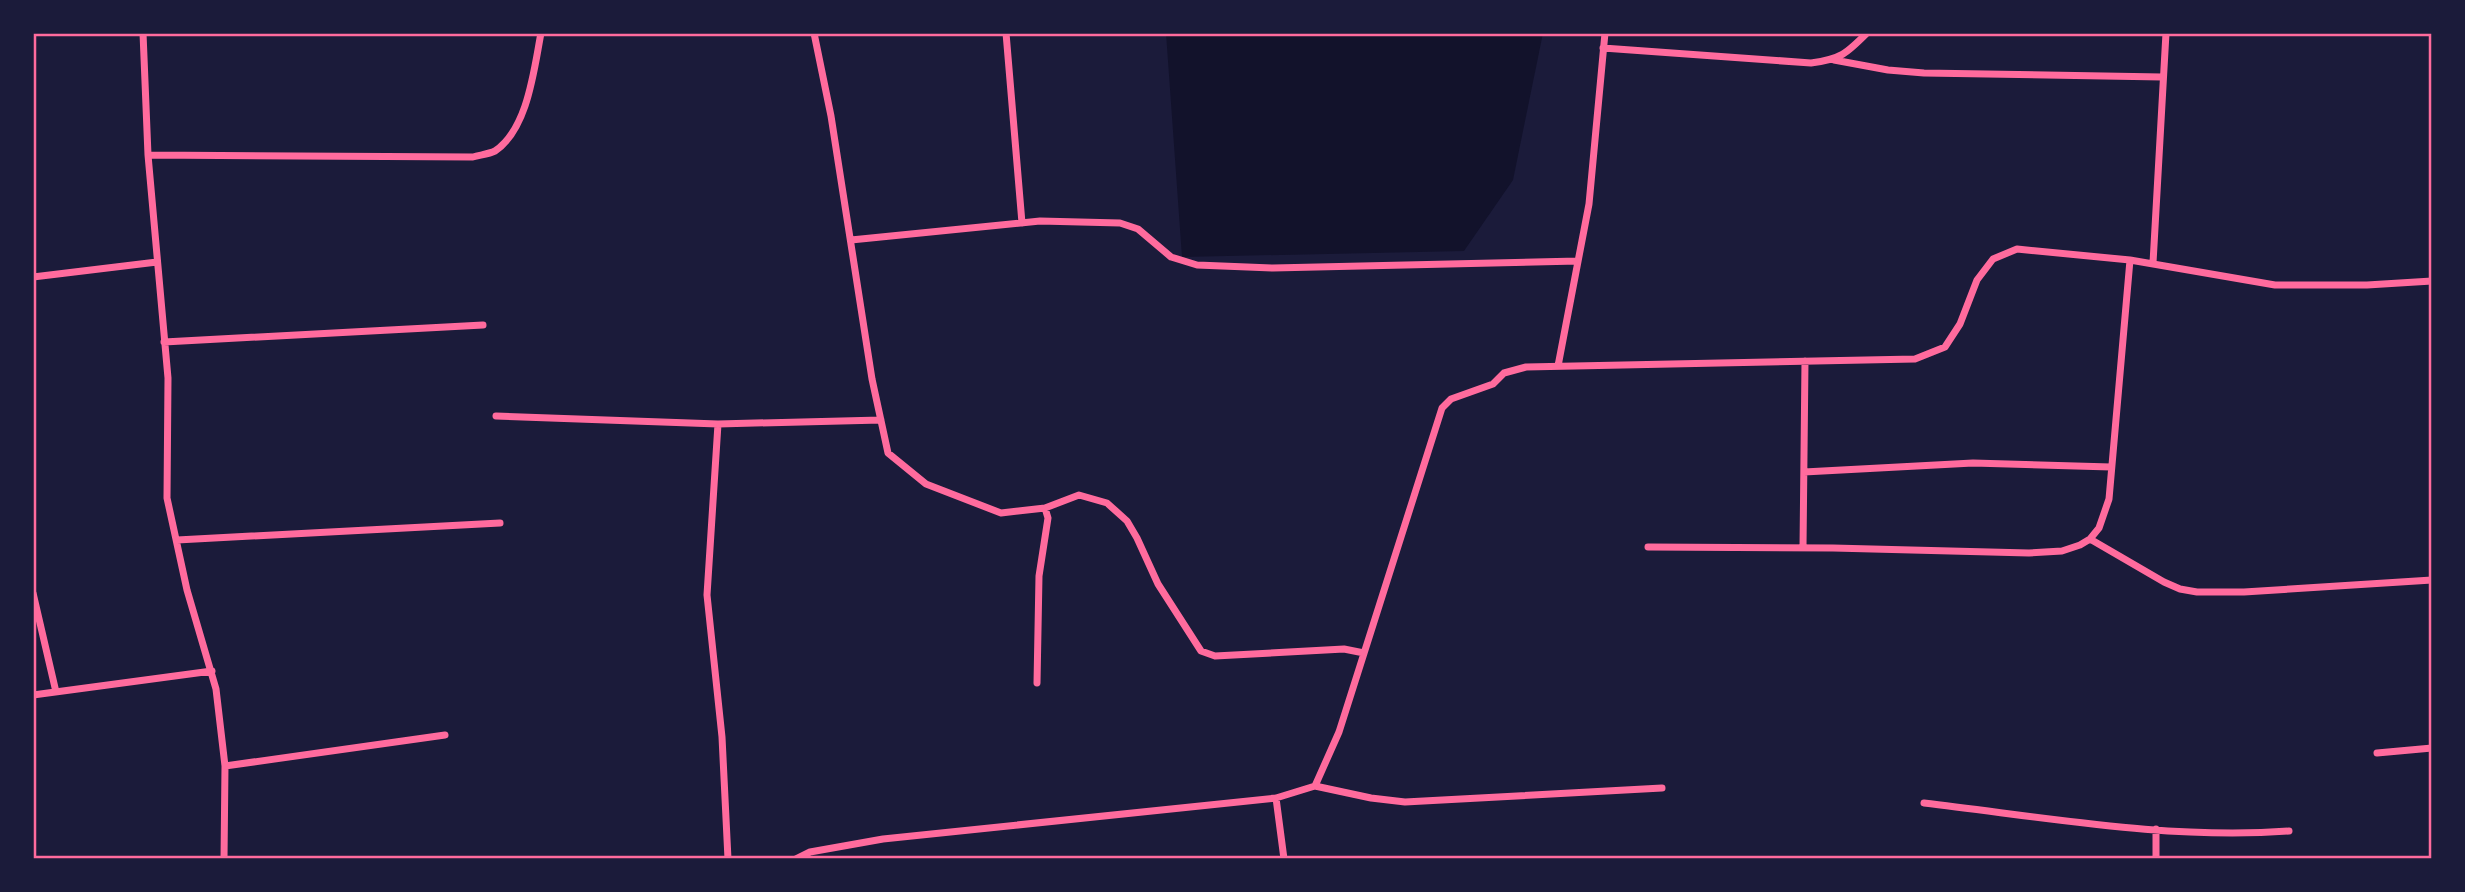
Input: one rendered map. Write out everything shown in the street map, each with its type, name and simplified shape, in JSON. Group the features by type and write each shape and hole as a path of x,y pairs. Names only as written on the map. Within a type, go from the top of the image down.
{"street":[{"path":"143,33 148,155 167,378 167,498 187,590 212,671 223,737 224,859"},
{"path":"148,155 473,157 493,152 510,137 523,112 541,33"},
{"path":"814,33 831,116 872,379 888,453 926,484 1001,513 1045,508 1079,495 1107,503 1127,521 1158,584 1201,651 1215,656 1344,649 1364,653"},
{"path":"1006,33 1022,223"},
{"path":"1558,366 1589,204 1605,33"},
{"path":"1834,60 1850,50 1867,33"},
{"path":"2153,263 2166,33"},
{"path":"1603,48 1811,63 1834,60 1888,70 1924,73 2162,77"},
{"path":"851,240 1040,221 1120,223 1138,229 1171,257 1197,265 1273,268 1578,261"},
{"path":"1315,786 1339,732 1441,408 1451,399 1493,384 1504,373 1526,367 1916,359 1945,347 1960,324 1977,280 1993,259 2017,249 2153,263 2275,285 2367,285 2432,281"},
{"path":"1648,547 2029,554 2062,551 2080,545 2090,539 2099,528 2105,514 2130,260"},
{"path":"33,277 157,262"},
{"path":"164,342 483,325"},
{"path":"1803,548 1805,361"},
{"path":"496,416 718,424 881,420"},
{"path":"718,424 708,595 722,737 728,859"},
{"path":"1804,472 1973,463 2111,467"},
{"path":"1037,683 1039,576 1048,518 1045,508"},
{"path":"177,540 500,523"},
{"path":"2090,539 2164,582 2197,592 2244,592 2432,580"},
{"path":"33,593 56,692"},
{"path":"33,695 212,671"},
{"path":"225,766 446,735"},
{"path":"2376,753 2432,748"},
{"path":"796,859 883,839 1276,798 1315,786 1405,802 1662,788"},
{"path":"1276,798 1284,859"},
{"path":"1924,803 2156,830 2259,833 2289,831"},
{"path":"2156,830 2156,859"}],"shaded area":[{"path":"1166,33 1543,33 1513,180 1464,251 1182,257"}]}
